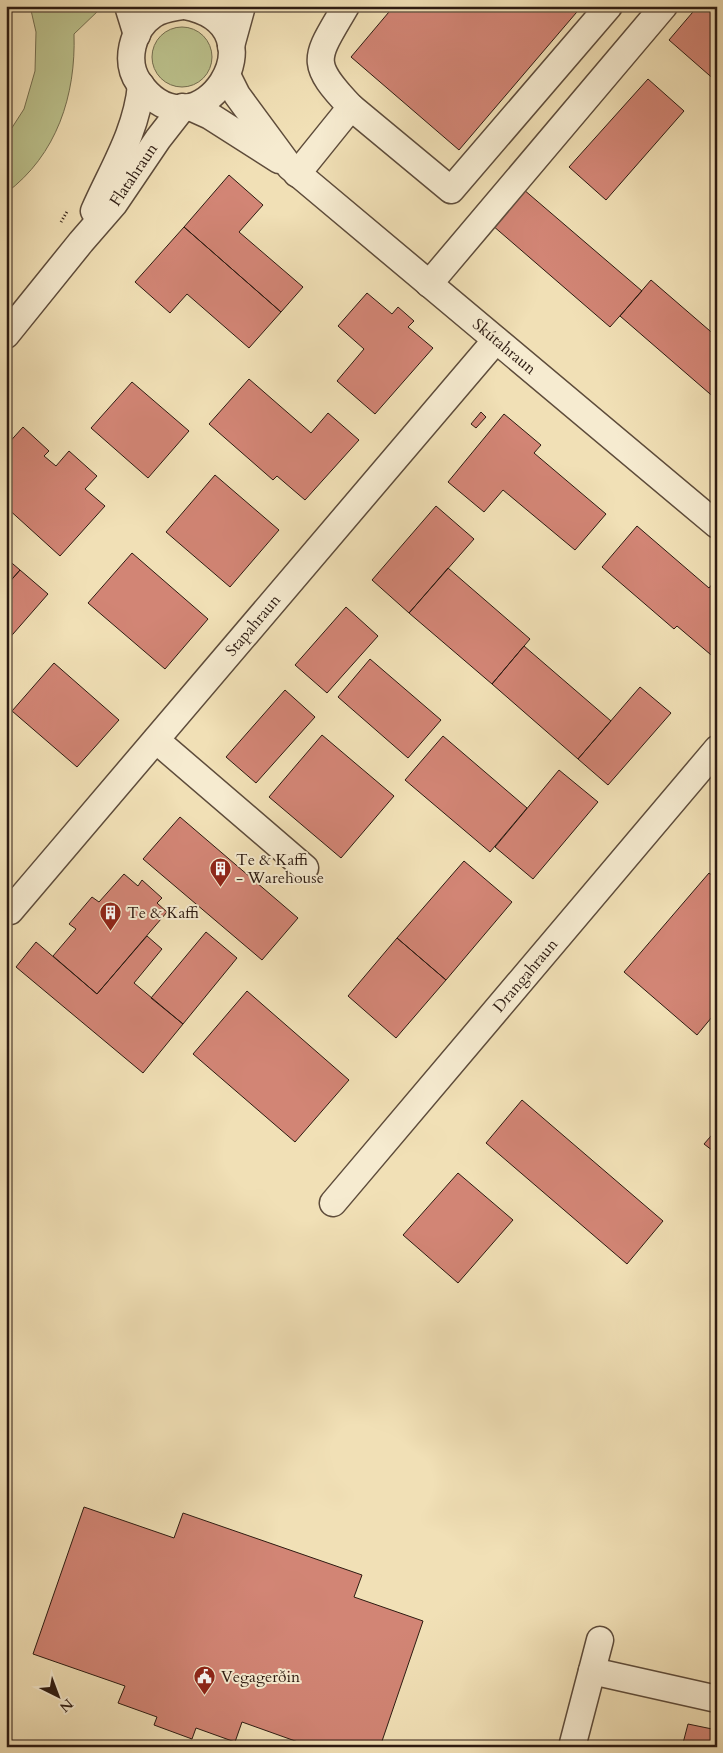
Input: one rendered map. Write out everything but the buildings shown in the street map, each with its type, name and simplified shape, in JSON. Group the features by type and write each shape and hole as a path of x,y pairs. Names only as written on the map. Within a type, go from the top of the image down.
{"street":[{"path":"128,6 137,35"},
{"path":"231,46 242,6"},
{"path":"346,6 322,48 321,66 327,81 351,107 450,190 609,6"},
{"path":"429,284 664,6"},
{"path":"184,7 200,9 214,18 225,30 231,46 232,63 228,77 216,93 204,102 187,107 160,102 146,92 136,78 131,61 133,44 137,35 152,15 168,8 184,7"},
{"name":"Skútahraun","path":"228,77 237,96 294,170"},
{"name":"Flatahraun","path":"81,242 132,128 139,106 141,85"},
{"name":"Skútahraun","path":"187,107 221,123 294,170 717,525"},
{"name":"Flatahraun","path":"6,336 114,204 158,138 187,107"},
{"path":"294,170 351,107"},
{"name":"Stapahraun","path":"10,911 496,340"},
{"path":"156,740 305,868"},
{"name":"Drangahraun","path":"333,1204 717,749"},
{"path":"572,1747 600,1640"},
{"path":"592,1671 717,1699"}],"path":[{"path":"57,228 72,204"},
{"path":"6,289 13,281"}],"green space":[{"path":"30,6 97,6 100,9 74,34 74,57 67,101 60,122 50,142 24,178 6,193 6,137 24,109 35,71 36,32"},
{"path":"176,27 188,27 204,35 210,45 212,57 210,69 204,79 188,87 176,87 160,79 152,63 152,51 160,35"}],"place":[{"name":"Te & Kaffi - Warehouse","path":"220,888"},
{"name":"Te & Kaffi","path":"111,932"},
{"name":"Vegagerðin","path":"205,1696"}]}
